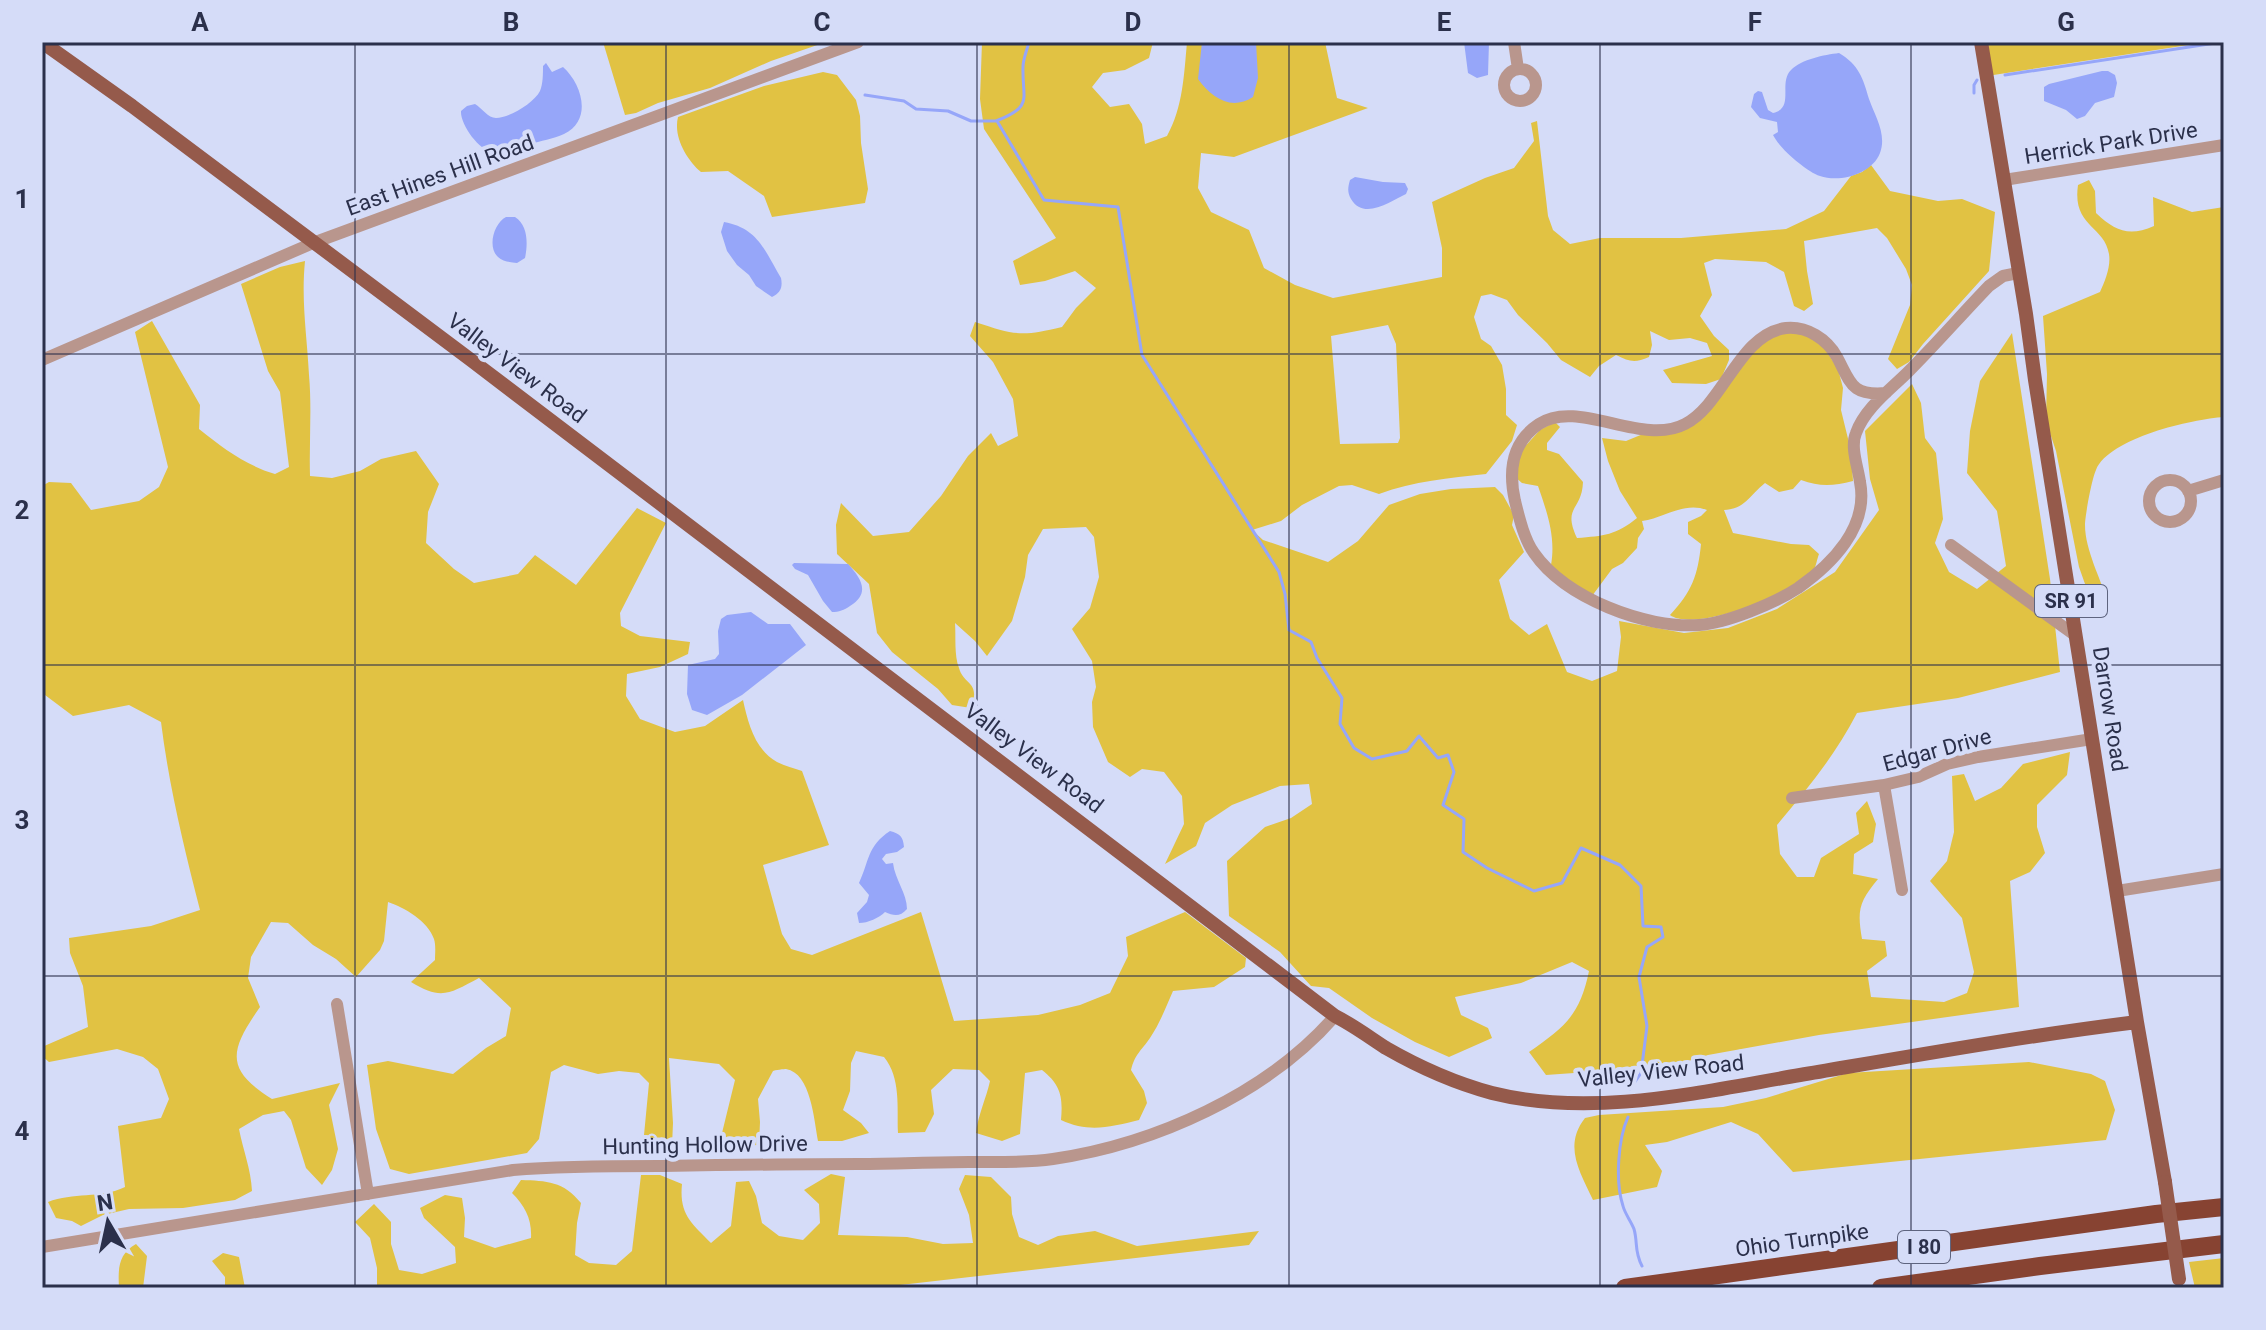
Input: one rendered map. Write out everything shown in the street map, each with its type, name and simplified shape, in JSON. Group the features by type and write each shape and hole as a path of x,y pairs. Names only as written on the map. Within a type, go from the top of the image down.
{"highway":[{"name":"Ohio Turnpike","path":"1625,1288 2224,1207"},
{"name":"I 80","path":"1881,1288 2224,1244"}],"main road":[{"name":"Valley View Road","path":"42,42 132,106 985,748 1335,1016 1417,1065 1457,1082 1520,1098 1582,1104 1627,1102 2063,1031 2137,1022"},
{"name":"Darrow Road","path":"1981,42 2180,1284"}],"street":[{"name":"East Hines Hill Road","path":"42,360 313,243 858,42"},
{"path":"1514,42 1518,69"},
{"name":"Herrick Park Drive","path":"2004,180 2224,145"},
{"path":"1886,393 1874,394 1857,388 1845,376 1835,353 1827,344 1810,332 1792,328 1774,330 1760,339 1702,410 1681,426 1654,431 1567,416 1544,421 1522,439 1513,458 1511,472 1513,491 1532,552 1567,585 1586,596 1655,621 1700,625 1716,623 1788,594 1828,564 1847,540 1860,511 1862,492 1855,434 1872,407 1886,393 1989,286 2003,276 2018,273"},
{"path":"2188,491 2224,480"},
{"path":"1951,545 2076,636"},
{"name":"Edgar Drive","path":"1792,798 1884,785 1978,757 2092,739"},
{"path":"1884,785 1902,890"},
{"path":"2117,891 2224,874"},
{"path":"337,1004 368,1194"},
{"name":"Hunting Hollow Drive","path":"42,1247 490,1173 537,1168 1023,1161 1068,1156 1159,1132 1210,1109 1265,1077 1302,1049 1335,1016"}],"shaded area":[{"path":"603,42 826,42 771,61 710,88 625,115"},
{"path":"982,42 1153,42 1149,58 1125,70 1103,73 1092,87 1110,107 1129,104 1142,124 1145,144 1167,136 1172,125 1182,90 1187,42 1325,42 1337,98 1368,108 1234,157 1201,153 1198,188 1211,212 1249,230 1264,268 1295,285 1333,298 1442,277 1442,248 1432,202 1514,168 1534,141 1531,123 1537,121 1548,216 1553,230 1570,244 1600,238 1681,238 1786,229 1824,211 1851,176 1871,165 1890,191 1938,201 1962,199 1995,212 1989,271 1909,362 1897,369 1888,359 1910,305 1912,285 1887,238 1877,228 1804,241 1813,304 1804,311 1794,306 1784,272 1766,262 1715,259 1704,263 1712,295 1700,316 1729,350 1729,360 1721,379 1706,384 1672,383 1663,370 1712,356 1707,343 1690,338 1669,340 1650,331 1652,345 1649,357 1632,361 1616,355 1599,366 1590,377 1561,360 1507,300 1491,294 1481,296 1474,317 1481,339 1491,346 1502,365 1506,415 1517,425 1512,441 1486,474 1418,483 1379,494 1352,485 1339,486 1302,505 1281,521 1252,530 1263,540 1328,562 1358,541 1389,505 1420,494 1495,487 1514,515 1512,525 1524,552 1499,580 1510,619 1529,635 1547,624 1567,672 1592,681 1617,671 1621,637 1619,621 1684,633 1728,628 1777,609 1835,572 1879,510 1870,479 1865,431 1912,384 1921,403 1925,438 1936,453 1943,519 1935,543 1949,572 1977,589 2006,566 1997,511 1967,473 1970,431 1980,381 2012,333 2050,579 2060,672 1958,698 1857,713 1830,758 1777,825 1780,854 1797,877 1814,877 1821,858 1859,834 1856,813 1867,801 1876,824 1873,842 1854,854 1853,874 1878,879 1861,907 1860,929 1862,939 1885,941 1887,956 1867,971 1871,997 1944,1002 1967,993 1974,972 1962,918 1930,881 1947,861 1954,832 1952,776 1964,774 1975,801 2001,788 2023,764 2070,752 2067,775 2037,805 2037,827 2045,853 2030,872 2010,881 2019,1007 1819,1035 1708,1055 1672,1066 1546,1075 1529,1052 1569,1019 1581,999 1589,971 1572,962 1521,983 1455,997 1461,1015 1488,1028 1492,1038 1449,1057 1415,1042 1372,1018 1329,988 1311,986 1280,952 1229,916 1227,861 1265,827 1291,818 1312,804 1309,784 1280,786 1232,805 1205,823 1196,846 1165,864 1184,824 1182,796 1164,772 1142,769 1130,777 1108,762 1093,727 1092,702 1096,687 1092,661 1072,629 1090,608 1099,577 1094,537 1086,527 1043,529 1028,555 1012,621 987,656 955,623 957,663 961,674 973,688 974,699 971,708 952,705 938,689 892,652 877,633 869,584 837,554 836,525 841,503 873,536 909,532 941,496 968,456 991,433 998,446 1018,436 1013,399 993,362 970,336 975,322 1018,333 1062,327 1096,288 1075,271 1020,285 1013,261 1056,238 984,129 980,99","holes":["1388,325 1396,344 1398,443 1340,444 1331,336"]},
{"path":"1981,42 2208,42 1987,76"},
{"path":"823,72 837,75 856,100 868,189 865,203 772,217 764,196 728,171 701,172 686,155 679,140 678,117 764,86"},
{"path":"2089,180 2095,191 2096,213 2123,230 2137,231 2154,226 2153,197 2192,212 2224,207 2224,417 2153,432 2117,448 2096,470 2085,525 2090,554 2108,603 2096,615 2079,567 2056,451 2046,421 2043,316 2100,292 2106,279 2109,254 2106,244 2084,218 2077,199 2078,185"},
{"path":"305,261 310,476 332,478 360,471 381,459 416,451 439,484 428,512 426,543 474,583 518,574 535,555 576,585 637,508 666,523 620,613 621,626 640,636 690,642 688,654 660,667 627,674 626,696 640,719 675,732 705,726 743,700 750,727 763,750 777,762 802,771 829,845 763,865 782,934 791,949 812,955 921,912 954,1021 1038,1015 1080,1005 1110,993 1128,956 1126,937 1185,912 1246,958 1245,967 1214,987 1173,991 1157,1027 1136,1056 1131,1070 1144,1091 1147,1103 1139,1120 1090,1128 1061,1120 1059,1092 1042,1070 1025,1073 1020,1134 1002,1141 976,1133 990,1081 979,1070 953,1069 931,1090 934,1114 925,1132 898,1133 897,1093 889,1065 884,1057 856,1051 851,1063 850,1091 843,1110 869,1133 842,1141 818,1141 806,1088 794,1072 784,1069 773,1071 758,1099 759,1145 731,1146 722,1133 735,1080 719,1064 669,1058 672,1146 651,1148 644,1135 649,1083 639,1073 619,1071 598,1074 564,1065 551,1072 539,1139 527,1153 409,1174 390,1169 376,1129 367,1065 388,1061 453,1074 506,1036 511,1008 479,978 446,993 431,992 411,982 435,960 434,939 427,926 415,916 388,902 384,941 356,977 288,923 271,922 251,957 248,978 260,1007 238,1047 239,1068 246,1078 272,1099 340,1083 329,1105 338,1149 332,1170 322,1185 306,1168 291,1120 284,1111 263,1115 239,1129 252,1191 235,1200 183,1208 129,1209 103,1215 81,1226 56,1218 48,1202 125,1187 118,1126 161,1118 169,1099 158,1069 143,1057 117,1049 49,1062 42,1056 42,1047 88,1027 83,986 70,953 69,938 151,926 200,910 168,770 161,722 129,705 73,716 45,695 42,664 42,486 49,482 71,483 91,510 139,501 159,487 168,467 135,332 152,321 200,405 199,429 254,466 275,474 289,467 280,392 268,371 241,284 280,267"},
{"path":"1785,332 1801,332 1814,338 1838,369 1843,388 1841,410 1851,451 1853,481 1827,485 1801,480 1793,489 1779,492 1765,483 1742,504 1724,510 1733,533 1809,545 1819,554 1813,571 1786,591 1744,609 1700,619 1670,615 1689,591 1698,565 1701,544 1688,534 1688,522 1707,510 1690,508 1642,521 1644,529 1638,538 1637,548 1623,563 1612,569 1592,596 1573,586 1551,565 1550,525 1545,505 1538,486 1522,483 1515,477 1517,455 1540,430 1555,422 1560,427 1547,443 1547,450 1559,454 1583,482 1571,520 1577,538 1616,531 1637,518 1620,491 1602,438 1626,441 1643,434 1679,431 1765,338"},
{"path":"2029,1062 2091,1074 2105,1081 2115,1110 2106,1140 1793,1172 1758,1134 1731,1122 1667,1142 1645,1145 1662,1171 1657,1187 1593,1200 1576,1159 1574,1149 1578,1128 1585,1118 1599,1115 1723,1107 1766,1098 1848,1073"},
{"path":"831,1174 845,1177 838,1235 907,1237 943,1244 973,1243 969,1215 959,1189 965,1175 991,1177 1011,1197 1019,1237 1038,1245 1058,1236 1095,1231 1137,1246 1259,1231 1249,1245 874,1288 377,1288 377,1268 370,1238 355,1222 374,1204 391,1222 391,1244 399,1270 422,1274 456,1263 455,1247 424,1218 420,1208 445,1195 462,1198 464,1237 495,1248 531,1238 527,1213 512,1193 521,1180 547,1182 568,1190 581,1203 575,1255 589,1263 616,1265 632,1251 641,1175 660,1175 682,1184 685,1211 711,1243 731,1226 736,1182 749,1181 762,1223 779,1236 803,1240 820,1223 819,1204 804,1190"},
{"path":"136,1244 147,1256 143,1288 119,1288 120,1263 126,1252"},
{"path":"223,1253 239,1257 245,1288 225,1288 225,1277 212,1261"},
{"path":"2224,1258 2224,1288 2195,1288 2189,1262"}],"water":[{"path":"1202,42 1256,42 1258,78 1253,97 1237,103 1230,102 1216,97 1203,86 1198,79"},
{"path":"1464,42 1489,42 1488,75 1477,78 1468,73"},
{"path":"1839,53 1856,67 1862,78 1879,125 1882,146 1876,160 1863,171 1846,177 1828,178 1808,169 1787,153 1773,135 1778,132 1777,122 1760,118 1751,107 1754,94 1758,91 1762,92 1768,110 1773,113 1780,110 1785,101 1787,75 1791,70 1807,60"},
{"path":"546,63 552,72 563,67 579,92 581,111 573,128 556,137 506,150 493,152 482,147 467,129 461,111 475,104 496,118 521,109 540,91"},
{"path":"2102,71 2115,75 2114,97 2095,103 2085,116 2077,119 2066,110 2044,101 2044,87 2049,84"},
{"path":"1355,177 1405,183 1408,189 1406,194 1378,207 1363,208 1356,205 1349,194 1350,180"},
{"path":"506,217 519,220 526,235 525,258 517,263 500,259 493,247 495,230"},
{"path":"724,222 745,229 765,250 781,278 781,287 775,295 772,297 756,286 727,251 721,232"},
{"path":"794,563 848,564 862,585 860,596 846,609 832,612 808,575 795,569"},
{"path":"751,612 768,624 790,624 806,645 742,695 707,715 692,710 687,694 688,665 715,659 719,654 721,619 727,615"},
{"path":"890,831 900,836 904,847 886,854 882,859 886,864 893,863 907,909 897,915 885,912 873,920 859,923 857,913 869,895 859,883 877,842"}],"waterway":[{"path":"996,121 1021,106 1024,95 1023,64 1029,42"},
{"path":"2005,75 2222,42"},
{"path":"1974,93 1977,80"},
{"path":"865,95 904,101 916,109 948,111 971,121 997,121 1044,200 1118,207 1142,355 1279,572 1289,630 1311,642 1317,658 1342,698 1340,724 1354,748 1372,759 1407,751 1419,736 1438,758 1448,755 1454,772 1443,805 1464,819 1463,852 1487,868 1534,891 1562,883 1581,848 1620,865 1641,886 1643,926 1661,927 1663,937 1647,947 1639,977 1647,1026 1641,1073 1630,1089"},
{"path":"1628,1117 1620,1148 1619,1185 1624,1209 1634,1229 1642,1266"}]}
